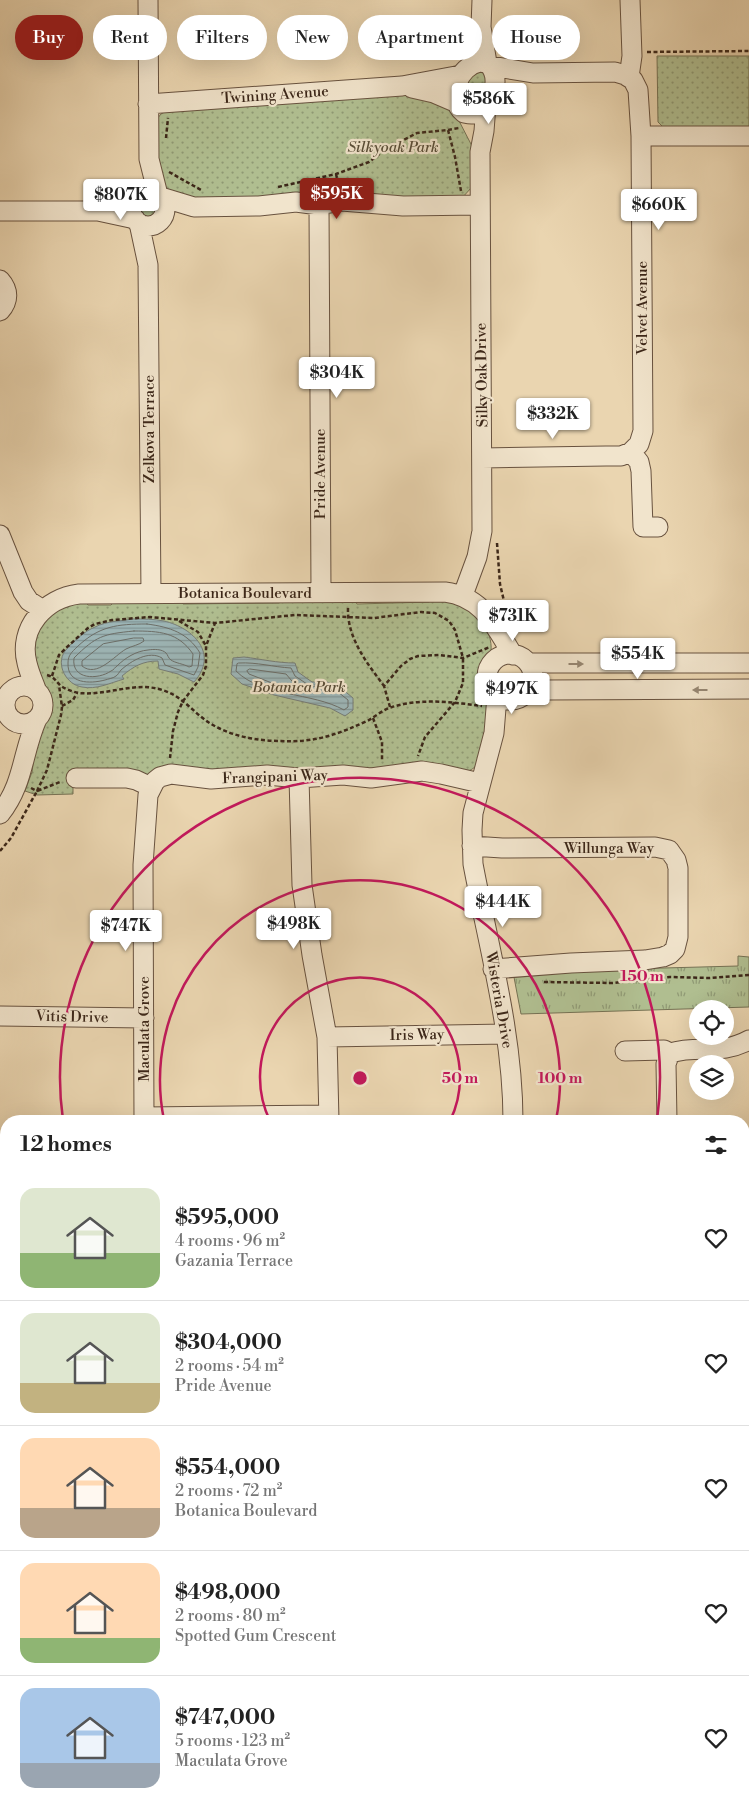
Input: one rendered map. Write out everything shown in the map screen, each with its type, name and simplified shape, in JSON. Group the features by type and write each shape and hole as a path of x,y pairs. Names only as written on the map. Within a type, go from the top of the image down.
{"street":[{"path":"148,0 149,159 160,196 166,208 161,220"},
{"path":"482,0 477,68 456,88 460,107 474,114 480,111 489,98 507,83 533,73"},
{"path":"477,68 533,73 615,72 629,76 632,56 630,0"},
{"path":"477,68 495,78 489,98"},
{"name":"Twining Avenue","path":"148,104 402,86 477,68"},
{"name":"Velvet Avenue","path":"629,76 638,90 641,136 643,432 639,444 631,452"},
{"name":"Twining Avenue","path":"402,86 434,93 460,107"},
{"name":"Silky Oak Drive","path":"463,595 477,557 482,530 480,152 489,98"},
{"name":"Silky Oak Drive","path":"460,107 472,130 480,152"},
{"path":"641,136 749,136"},
{"path":"137,221 131,210 149,159"},
{"path":"98,211 148,192 194,206 259,206 296,202 319,205 342,201 403,206 480,205"},
{"name":"Pride Avenue","path":"319,205 321,592"},
{"path":"0,211 98,211 150,226 194,206"},
{"name":"Zelkova Terrace","path":"148,265 161,220"},
{"name":"Zelkova Terrace","path":"137,221 148,265 151,594"},
{"path":"0,280 7,292 5,306 0,312"},
{"path":"482,458 613,456 626,455 631,452 639,462 641,471 643,526 658,527"},
{"path":"0,535 23,592 29,601 43,610"},
{"name":"Botanica Boulevard","path":"20,684 27,637 36,618 43,610 61,598 70,595 445,592 463,595 488,615 494,626 496,646 512,659"},
{"path":"507,700 528,690 532,676 512,659"},
{"path":"507,700 488,685 487,678 488,672 512,659 673,663 749,662"},
{"path":"673,663 673,690"},
{"path":"0,814 12,797 18,783 30,734 43,710 43,698 20,684 7,696 5,708 26,750"},
{"path":"507,700 546,690 749,690"},
{"name":"Wisteria Drive","path":"507,700 494,733 473,813 472,846 473,864 506,1034 513,1084 513,1115"},
{"path":"9,718 26,724 37,719"},
{"name":"Frangipani Way","path":"171,774 212,779 261,775 299,778 343,775 371,778 413,772 441,774 480,784"},
{"path":"76,778 127,778 150,787 160,777 171,774"},
{"path":"299,778 302,885 327,1037 329,1115"},
{"name":"Maculata Grove","path":"144,1115 143,865 150,787"},
{"name":"Willunga Way","path":"472,846 502,848 655,847 669,850 676,860 678,868 678,937 675,949 670,954 645,960 493,969"},
{"name":"Vitis Drive","path":"0,1016 144,1018"},
{"name":"Iris Way","path":"327,1037 506,1034"},
{"path":"625,1051 664,1050 670,1053 679,1050 716,1050 728,1048 749,1040"},
{"path":"667,1115 666,1064 670,1053"}],"path":[{"path":"646,52 749,51"},
{"path":"165,146 169,102"},
{"path":"270,189 336,174 369,162 386,149 417,133 448,130 460,178 460,205"},
{"path":"167,171 208,193"},
{"path":"348,601 348,617 351,631 366,662 384,686"},
{"path":"52,676 59,655 81,634 95,624 132,618 215,622 295,614 380,617 430,612 443,616 455,630 463,658 463,683 455,702 425,737 413,772"},
{"path":"179,620 198,632 206,646"},
{"path":"171,774 172,739 178,712 183,701 203,675 206,666 206,646 215,622"},
{"path":"20,684 52,676"},
{"path":"52,676 59,685 78,693 151,687 170,693 183,701 197,714 219,729 263,740 319,739 373,718 390,707 410,703 507,700"},
{"path":"42,780 47,770 62,707 59,685"},
{"path":"62,707 73,700 78,693"},
{"path":"373,718 382,742 382,777"},
{"path":"0,851 12,838 37,791 73,776 76,778"},
{"path":"540,982 612,983 670,976 719,978 749,975"}],"green space":[{"path":"657,56 749,56 749,128 664,128 658,122"},
{"path":"479,69 487,73 485,90 478,102 467,107 463,89 466,82"},
{"name":"Silkyoak Park","path":"408,92 445,104 457,117 473,148 472,187 461,199 331,196 260,201 187,201 168,192 157,173 157,119 168,110"},
{"path":"149,198 156,201 159,208 156,215 149,218 142,215 139,208 142,201"},
{"name":"Botanica Park","path":"433,599 456,602 470,609 482,621 491,643 491,651 484,677 491,700 491,708 478,763 474,768 466,772 385,770 149,777 73,772 73,794 37,795 25,791 32,772 48,702 37,677 33,643 42,622 58,608 85,601 88,605 111,605 115,601 181,601 183,604 279,603 284,600 355,601 357,604 429,602"},
{"path":"738,956 749,957 749,1007 734,1007 734,1000 689,1000 689,1009 521,1014 513,972 738,966"}],"water":[{"path":"133,619 152,619 175,624 193,636 200,644 204,662 201,672 194,682 178,674 159,669 158,661 139,665 122,676 124,679 98,687 82,687 67,678 62,668 62,656 75,641 87,631 100,625"},
{"path":"244,657 295,663 298,672 312,682 327,682 341,688 353,698 353,710 345,716 330,708 274,695 242,684 231,674 233,658"}]}
